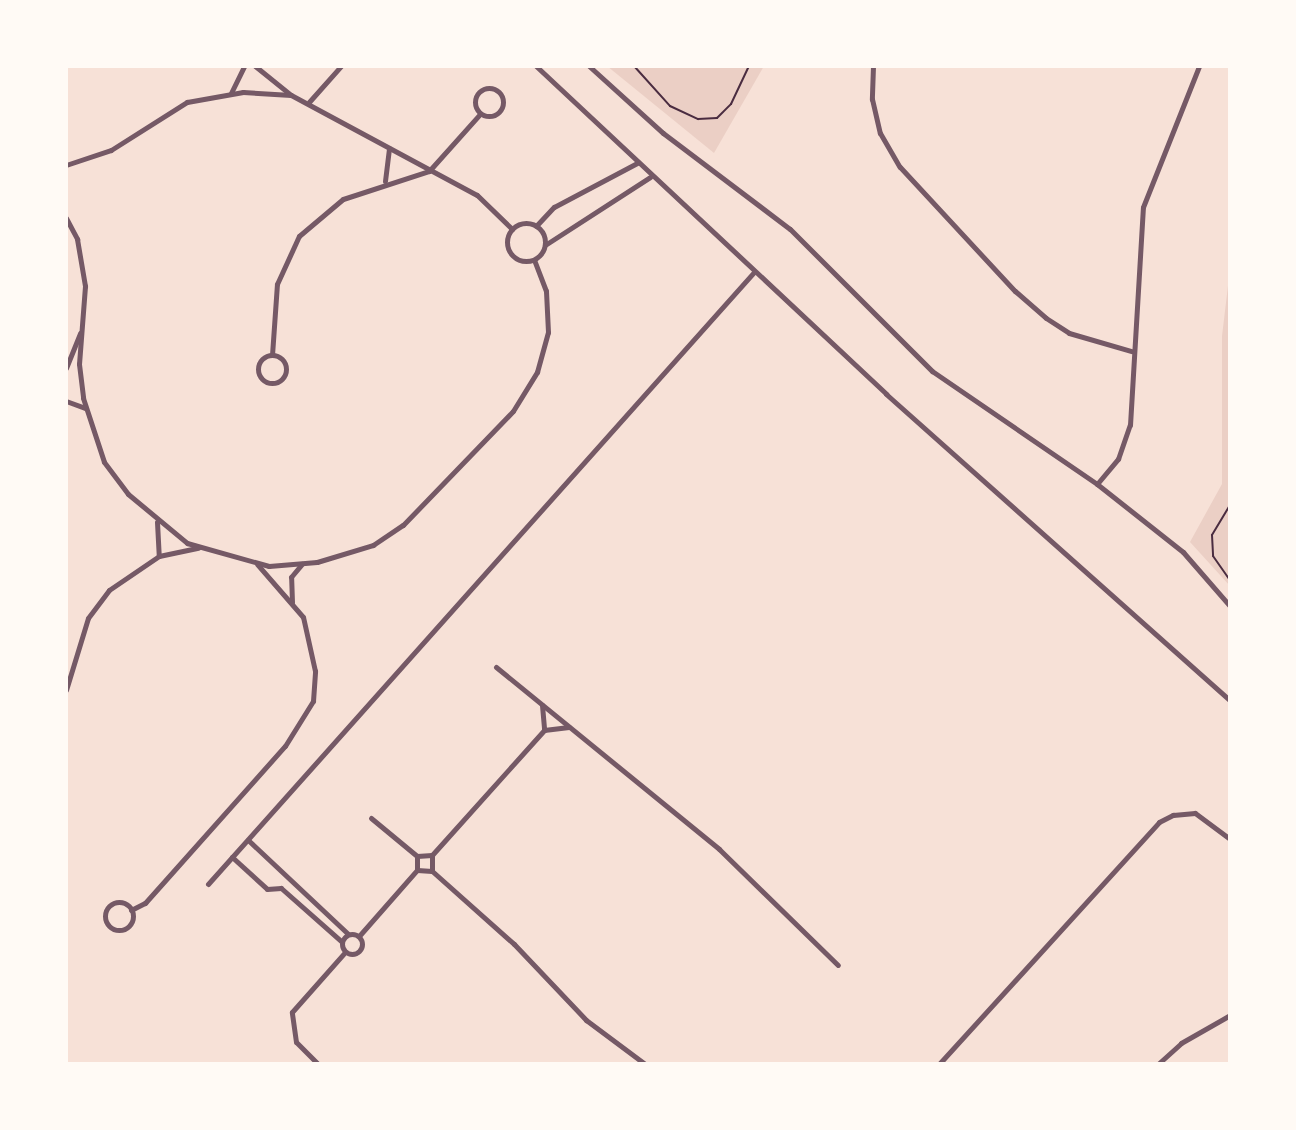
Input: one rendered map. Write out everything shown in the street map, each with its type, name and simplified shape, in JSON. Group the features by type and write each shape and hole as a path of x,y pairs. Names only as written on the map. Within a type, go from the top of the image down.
{"street":[{"path":"231,93 244,66"},
{"path":"255,66 291,95 477,195 512,229"},
{"path":"309,102 341,66"},
{"path":"536,66 650,177 1230,701"},
{"path":"589,66 663,133 790,229 932,371 1097,484 1183,552 1230,606"},
{"path":"873,66 872,99 880,133 900,167 1015,291 1046,318 1069,333 1131,351"},
{"path":"1097,484 1118,459 1130,425 1131,351 1143,207 1199,66"},
{"path":"272,355 273,311 286,256 316,218 343,199 385,181 429,171 480,114 498,113 503,101 499,92 491,88 478,92 474,106 480,114"},
{"path":"66,168 111,150 173,107 231,93 291,95"},
{"path":"385,181 389,147"},
{"path":"536,226 554,207 637,163"},
{"path":"534,260 545,245 650,177"},
{"path":"66,218 82,262 83,324 79,364 85,408 104,462 157,521 200,548 256,564 303,564 373,545 403,525 513,411 537,372 548,332 546,291 534,260"},
{"path":"534,260 520,260 510,252 507,240 512,229 524,223 536,226"},
{"path":"536,226 545,245"},
{"path":"208,884 754,272"},
{"path":"66,368 83,324"},
{"path":"272,355 286,366 285,376 274,383 265,381 258,370 260,361 272,355"},
{"path":"66,401 85,408"},
{"path":"157,521 159,556"},
{"path":"66,690 93,611 121,579 159,556 200,548"},
{"path":"131,910 145,903 302,725 313,701 315,671 303,617 256,564"},
{"path":"292,603 291,577 303,564"},
{"path":"496,667 760,885 838,965"},
{"path":"542,705 544,730"},
{"path":"432,871 432,855 544,730 570,726"},
{"path":"939,1064 1159,822 1173,815 1195,813 1230,839"},
{"path":"371,818 417,856 432,855"},
{"path":"248,840 348,934 359,936"},
{"path":"345,952 358,953 359,936 417,870 417,856"},
{"path":"232,857 267,889 281,888 342,942 345,952"},
{"path":"417,870 432,871 514,944 586,1020 645,1064"},
{"path":"121,902 131,910 132,919 124,928 115,929 106,920 111,904 121,902"},
{"path":"342,942 348,934"},
{"path":"318,1064 296,1042 292,1012 345,952"},
{"path":"1158,1064 1181,1043 1230,1015"}],"path":[{"path":"634,66 670,106 698,119 717,118 731,104 749,66"},
{"path":"1230,505 1212,535 1213,556 1230,580"}],"shaded area":[{"path":"607,66 764,66 714,153"},
{"path":"1230,269 1230,586 1190,542 1222,484 1222,336"}]}
